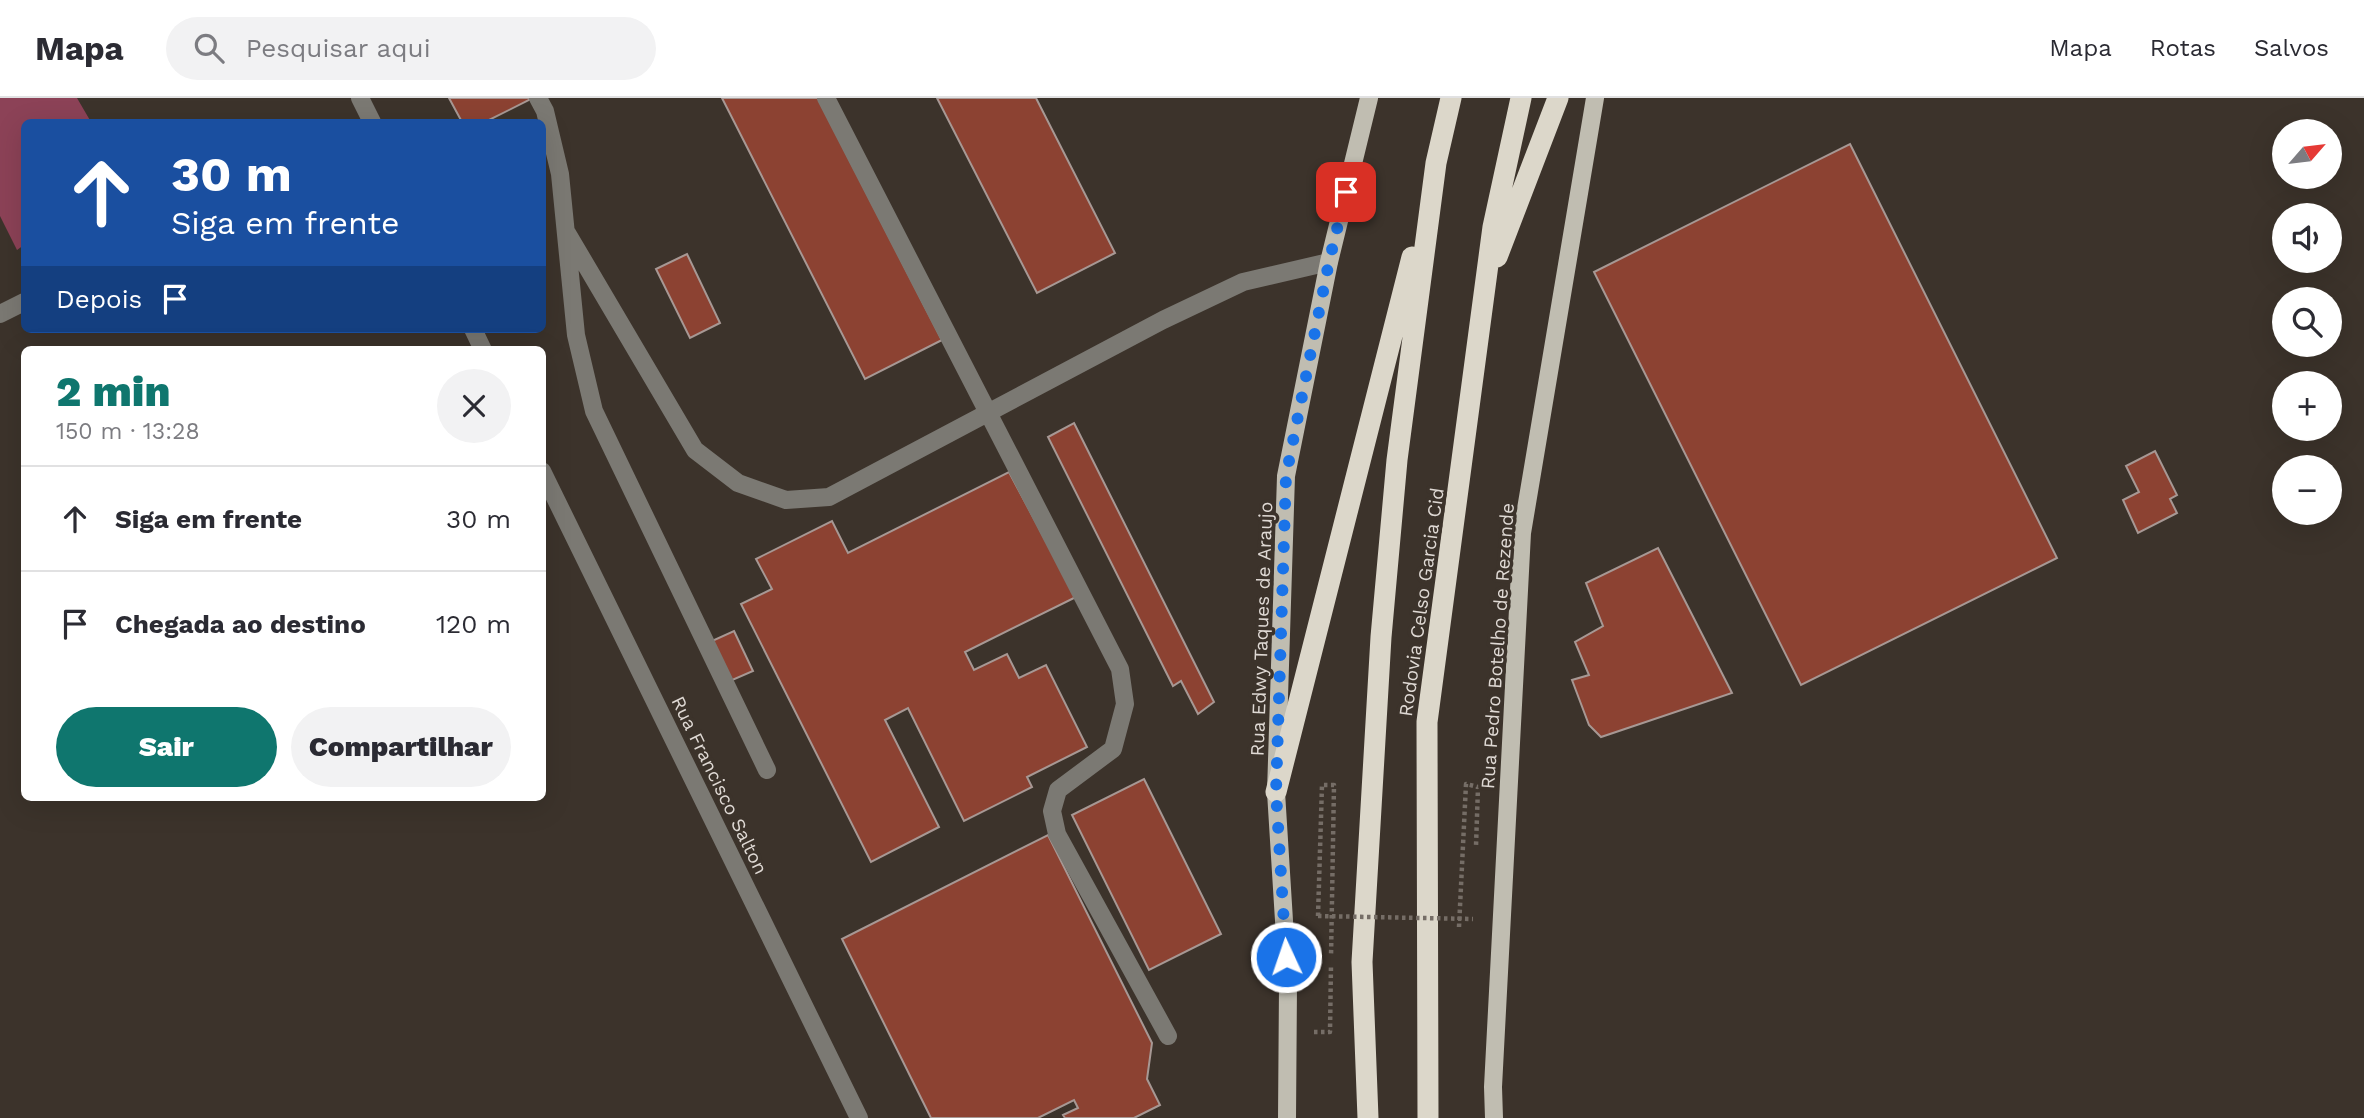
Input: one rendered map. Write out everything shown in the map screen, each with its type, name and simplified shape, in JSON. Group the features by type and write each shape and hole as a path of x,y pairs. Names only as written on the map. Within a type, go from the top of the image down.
{"highway":[{"name":"Rodovia Celso Garcia Cid","path":"1368,1118 1362,962 1381,637 1397,460 1436,163 1451,98"},
{"name":"Rodovia Celso Garcia Cid","path":"1428,1118 1427,722 1493,227 1521,98"},
{"path":"1487,285 1558,98"},
{"path":"1276,792 1436,163"}],"main road":[{"name":"Rua Edwy Taques de Araujo","path":"1287,1118 1288,985 1276,792 1286,476 1329,262 1369,98"},
{"name":"Rua Pedro Botelho de Rezende","path":"1494,1118 1493,1087 1522,533 1595,98"}],"street":[{"path":"360,98 370,119"},
{"path":"538,98 545,111 560,174 576,335 594,411 767,770"},
{"path":"826,98 1120,670 1125,704 1113,749 1058,790 1052,811 1057,834 1168,1036"},
{"path":"567,233 695,450 738,483 786,500 829,497 1163,320 1243,282 1329,262"},
{"path":"0,314 21,304"},
{"name":"Rua Francisco Salton","path":"546,479 859,1118"}],"path":[{"path":"1459,930 1466,784 1478,787 1476,849"},
{"path":"1308,1031 1330,1032 1334,785 1322,785 1318,916 1473,919 1473,932"}],"shaded area":[{"path":"0,98 77,98 89,119 21,119 21,247 17,250 0,216"}],"building":[{"path":"449,98 531,98 491,119 460,119"},
{"path":"722,98 818,98 942,340 865,379"},
{"path":"937,98 1036,98 1115,253 1037,293"},
{"path":"1850,144 2057,558 1801,685 1594,272"},
{"path":"687,254 720,323 690,338 656,269"},
{"path":"1074,423 1214,702 1198,714 1181,681 1173,686 1048,437"},
{"path":"2155,451 2177,495 2170,499 2177,513 2138,533 2123,500 2139,492 2126,466"},
{"path":"1009,472 1076,597 965,652 974,670 1007,654 1019,678 1046,665 1087,747 1027,777 1032,787 964,821 908,708 885,720 939,827 871,862 741,604 772,589 756,559 832,521 848,553"},
{"path":"1658,548 1732,693 1601,737 1589,725 1572,680 1589,675 1575,642 1603,626 1586,583"},
{"path":"734,631 753,671 730,681 712,641"},
{"path":"1144,779 1221,934 1149,970 1072,815"},
{"path":"1048,835 1152,1043 1147,1079 1160,1105 1134,1118 1065,1118 1063,1115 1078,1108 1074,1100 1038,1118 931,1118 842,939"}],"route":[{"path":"1286,957 1276,792 1286,476 1329,262 1346,192"}]}
